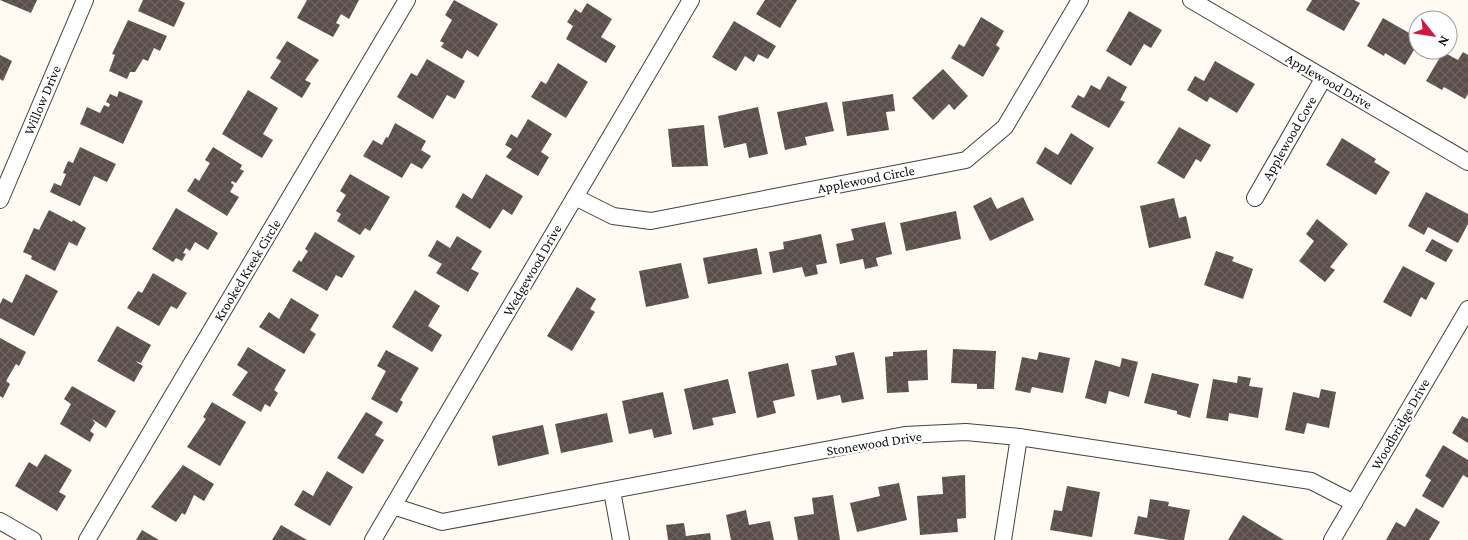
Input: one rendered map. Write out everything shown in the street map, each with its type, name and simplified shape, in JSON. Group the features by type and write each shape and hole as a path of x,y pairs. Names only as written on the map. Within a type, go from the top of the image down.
{"street":[{"name":"Willow Drive","path":"0,200 85,0"},
{"name":"Krooked Kreek Circle","path":"87,540 407,0"},
{"name":"Wedgewood Drive","path":"373,540 691,0"},
{"name":"Applewood Circle","path":"575,197 612,216 652,221 966,160 1005,127 1080,0"},
{"name":"Applewood Drive","path":"1190,0 1468,162"},
{"name":"Applewood Cove","path":"1254,198 1323,79"},
{"name":"Woodbridge Drive","path":"1332,540 1468,309"},
{"name":"Stonewood Drive","path":"394,506 442,522 904,435 966,432 1019,437 1311,481 1354,503"},
{"path":"1003,540 1019,437"},
{"path":"612,491 621,540"},
{"path":"0,521 33,540"}],"building":[{"path":"0,0 37,0 31,13"},
{"path":"143,0 179,0 185,3 174,27 138,11"},
{"path":"307,0 359,0 349,19 341,14 336,23 340,25 333,37 297,18"},
{"path":"454,0 498,24 478,57 467,50 462,59 441,47 444,43 440,41 452,20 445,15"},
{"path":"765,0 797,0 780,28 756,14"},
{"path":"1312,0 1354,0 1360,3 1344,31 1306,10"},
{"path":"587,3 612,19 601,37 616,46 606,63 566,39 573,26 567,22 575,9 581,13"},
{"path":"1129,11 1162,30 1151,48 1144,44 1131,66 1106,51"},
{"path":"981,17 1004,31 996,45 1000,48 983,77 951,58 959,44 964,47"},
{"path":"1383,18 1408,32 1408,60 1405,65 1385,53 1384,56 1367,46"},
{"path":"128,20 167,36 160,51 154,48 148,61 143,59 135,72 130,72 127,79 109,71 115,55 112,54"},
{"path":"734,21 776,46 768,59 758,54 754,62 745,56 736,71 712,57"},
{"path":"287,41 319,60 305,80 311,83 302,98 270,78 281,61 276,58"},
{"path":"1463,52 1468,55 1468,94 1465,99 1444,87 1442,90 1426,81 1438,60 1458,60"},
{"path":"0,55 12,61 3,81 0,79"},
{"path":"427,59 465,81 455,99 447,95 433,119 397,97 411,73 417,76"},
{"path":"1215,61 1255,84 1237,113 1210,97 1207,102 1187,90 1195,76 1204,81"},
{"path":"558,63 588,82 566,118 531,97 541,81 546,84"},
{"path":"943,69 968,96 954,110 949,104 933,120 912,98"},
{"path":"1108,76 1127,87 1120,100 1125,102 1109,128 1071,107 1078,95 1084,98 1091,85 1100,90"},
{"path":"248,90 278,108 263,134 273,140 262,158 222,134"},
{"path":"119,91 143,101 123,144 80,124 87,107 100,113 104,105 109,107 110,104 106,102 110,94 117,97"},
{"path":"893,94 895,111 886,112 889,130 847,136 842,102"},
{"path":"827,102 834,131 805,137 807,145 785,150 777,112"},
{"path":"758,107 768,154 749,158 746,143 724,148 718,116"},
{"path":"528,119 552,134 541,152 549,157 538,176 506,157 512,149 505,145 511,134 517,138"},
{"path":"395,123 426,141 421,150 431,156 422,169 411,163 402,178 363,156 373,140 382,145 386,137 388,138"},
{"path":"704,125 708,166 672,167 668,129"},
{"path":"1179,127 1211,145 1201,162 1196,159 1184,179 1157,163"},
{"path":"1071,133 1094,148 1071,185 1036,163 1045,147 1058,155"},
{"path":"1342,138 1376,159 1374,162 1390,172 1376,195 1326,165"},
{"path":"80,147 116,164 107,182 94,176 80,206 50,192 54,183 61,186 66,174 63,173 68,161 73,163"},
{"path":"213,147 242,165 240,169 244,171 236,183 232,181 231,183 234,185 230,192 239,197 227,216 187,191 195,178 199,181 210,163 205,160"},
{"path":"350,174 390,197 370,231 365,228 360,235 337,221 341,214 336,211 346,195 340,191"},
{"path":"486,174 523,196 512,215 503,209 490,229 455,207 463,193 472,199"},
{"path":"1426,192 1468,214 1468,224 1458,243 1428,227 1424,235 1408,226"},
{"path":"991,197 997,209 1023,197 1034,220 990,241 973,206"},
{"path":"1174,198 1179,218 1186,216 1191,238 1149,248 1140,206"},
{"path":"176,208 218,233 208,250 195,242 190,251 186,248 183,253 186,254 182,261 176,258 173,262 152,249"},
{"path":"49,210 72,222 73,220 86,228 77,246 69,242 55,271 31,259 32,256 23,252 34,228 39,230"},
{"path":"956,211 961,239 906,251 900,223"},
{"path":"1317,219 1348,244 1330,267 1335,270 1325,282 1299,261 1314,241 1306,234"},
{"path":"885,222 892,254 876,258 878,266 865,269 863,259 840,264 836,244 854,240 851,229"},
{"path":"315,232 355,256 342,278 336,275 327,291 292,271 308,251 305,249"},
{"path":"821,234 827,263 816,265 818,274 805,277 802,267 773,273 769,252 784,249 783,242"},
{"path":"457,236 482,251 471,269 479,273 468,292 436,273 442,264 428,256 437,240 450,248"},
{"path":"1432,239 1453,250 1446,262 1425,251"},
{"path":"757,248 762,274 708,284 703,258"},
{"path":"1216,251 1234,257 1232,261 1253,269 1243,299 1204,285"},
{"path":"681,263 689,298 646,307 639,271"},
{"path":"1403,266 1435,283 1426,300 1421,297 1411,317 1383,302"},
{"path":"153,273 187,293 177,309 171,306 159,326 127,308 138,291 142,293"},
{"path":"26,274 58,291 34,336 0,318 0,304 3,298 12,303"},
{"path":"577,287 596,299 590,309 595,312 572,351 547,336"},
{"path":"415,290 440,306 428,326 442,335 432,352 392,327"},
{"path":"291,298 319,315 310,330 316,334 304,354 259,327 269,312 279,319"},
{"path":"117,326 151,345 141,363 135,361 143,366 134,382 97,361"},
{"path":"0,338 26,352 19,366 16,364 6,381 10,384 3,398 0,396"},
{"path":"248,347 286,370 274,390 278,393 270,407 265,404 261,412 232,395 248,372 237,365"},
{"path":"953,349 996,351 994,389 977,389 977,384 951,383"},
{"path":"386,350 419,368 400,400 403,402 397,413 371,399 386,371 377,366"},
{"path":"927,350 928,380 908,381 909,392 887,393 885,357 893,356 893,352"},
{"path":"854,352 864,399 842,403 840,395 817,400 811,370 837,365 835,356"},
{"path":"1039,352 1070,358 1063,393 1032,387 1030,393 1015,390 1022,357 1037,360"},
{"path":"1122,358 1138,362 1129,397 1109,391 1106,404 1085,398 1095,360 1120,367"},
{"path":"788,363 795,396 773,401 776,413 757,418 748,372"},
{"path":"1152,373 1199,384 1190,418 1177,414 1177,411 1144,403"},
{"path":"1238,376 1251,378 1249,386 1263,388 1258,418 1229,413 1228,421 1206,418 1213,379 1237,383"},
{"path":"728,379 736,413 712,418 714,425 693,430 684,389"},
{"path":"72,386 116,411 106,428 92,419 95,423 90,431 94,434 90,442 60,424 71,404 64,399"},
{"path":"1321,389 1336,392 1329,428 1307,423 1304,434 1285,430 1293,392 1319,398"},
{"path":"663,392 672,434 654,438 652,429 629,434 622,401"},
{"path":"212,402 246,422 220,466 187,447 206,419 203,417"},
{"path":"366,412 383,422 375,435 384,440 363,474 337,458"},
{"path":"607,413 613,442 561,453 555,424"},
{"path":"1462,416 1468,419 1468,443 1452,433"},
{"path":"543,425 549,454 498,466 492,436"},
{"path":"1443,445 1468,460 1468,478 1463,475 1443,508 1422,496 1431,480 1425,476"},
{"path":"45,454 72,470 59,492 66,496 57,511 15,486 29,462 37,467"},
{"path":"183,465 214,484 204,501 194,495 185,515 182,513 176,522 151,507"},
{"path":"327,471 353,487 330,526 294,505 303,490 313,496"},
{"path":"965,475 966,518 957,519 958,532 920,535 917,496 943,494 942,477"},
{"path":"899,483 907,520 857,532 850,503 880,496 878,487"},
{"path":"1067,486 1100,492 1092,537 1050,530 1054,510 1062,511"},
{"path":"833,495 840,540 798,540 794,517 814,514 812,498"},
{"path":"1150,499 1169,502 1168,506 1190,510 1184,540 1169,540 1134,534 1138,516 1147,518"},
{"path":"1416,508 1440,522 1429,540 1386,540 1396,522 1405,527"},
{"path":"746,510 749,525 770,521 774,540 731,540 726,515"},
{"path":"1243,515 1284,540 1228,540"},
{"path":"684,523 686,536 710,533 711,540 668,540 666,525"},
{"path":"281,525 307,540 272,540"},
{"path":"142,530 159,540 136,540"}]}
